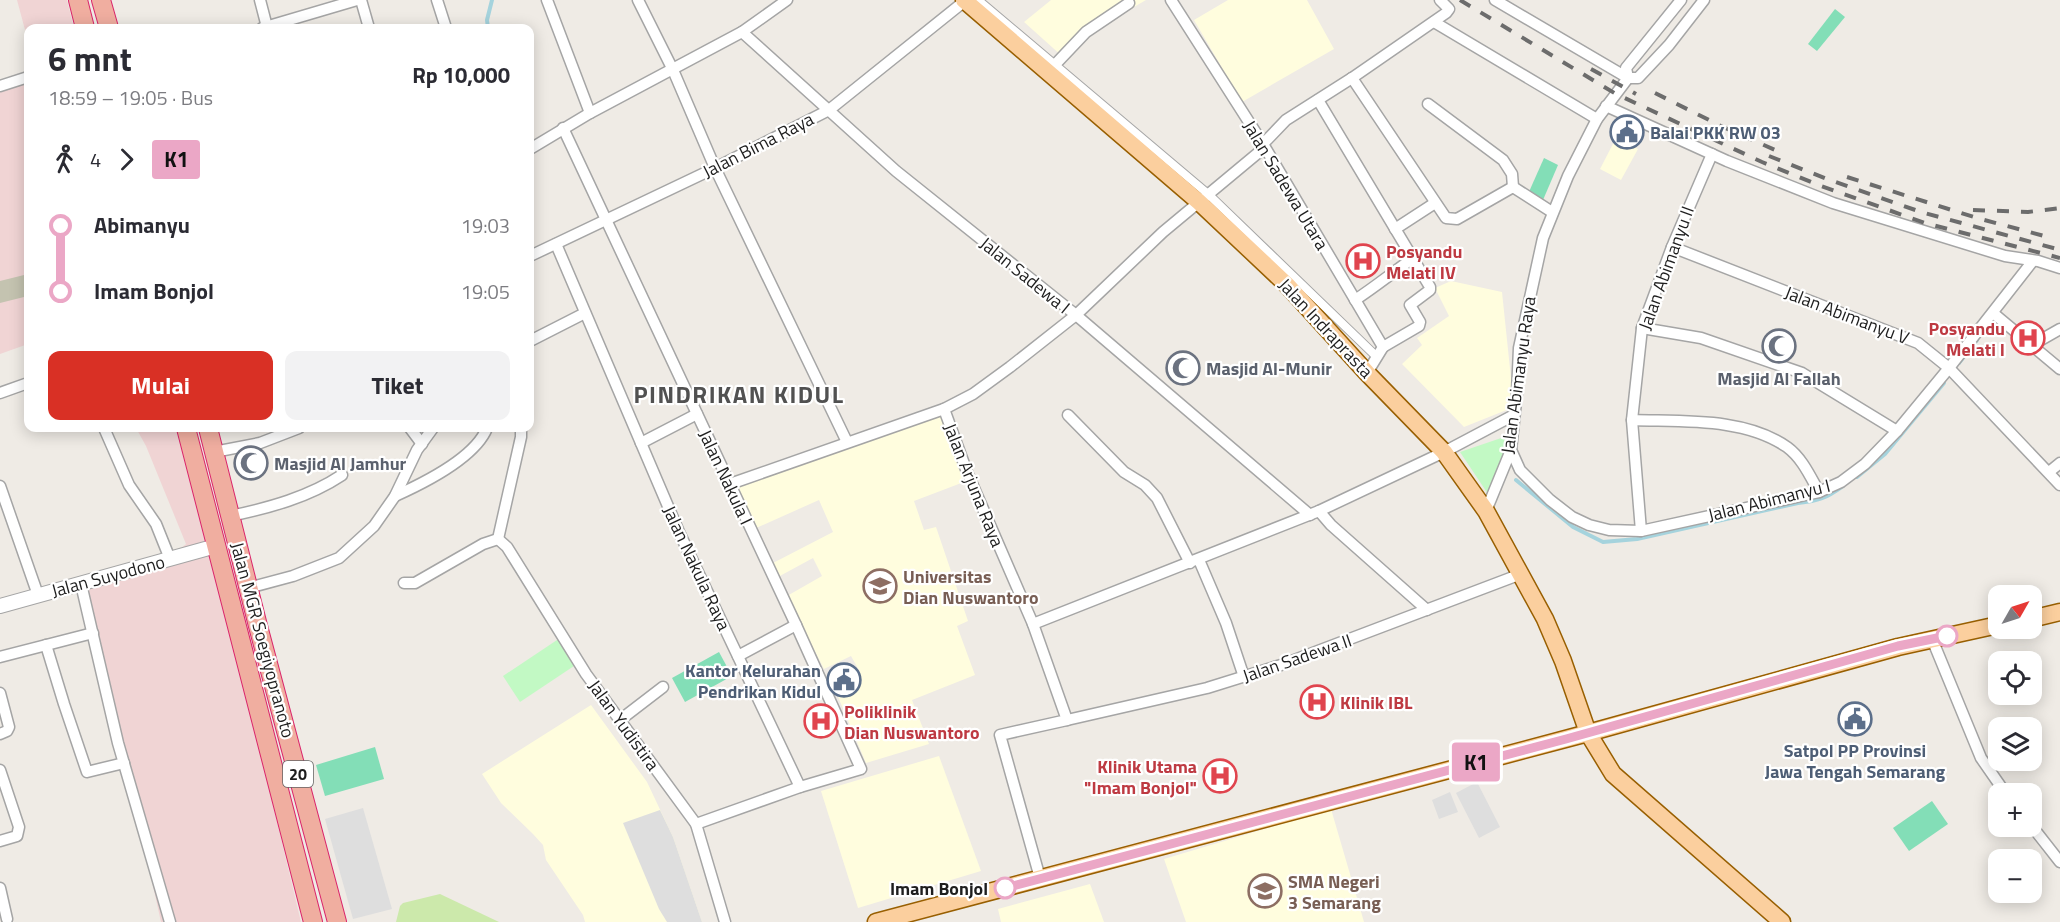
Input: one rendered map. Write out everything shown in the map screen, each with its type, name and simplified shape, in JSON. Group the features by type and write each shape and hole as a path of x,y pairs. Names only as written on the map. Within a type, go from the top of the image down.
{"highway":[{"path":"78,0 84,24"},
{"path":"101,0 108,24"},
{"name":"Jalan MGR Soegiyopranoto","path":"187,432 313,922"},
{"name":"Jalan MGR Soegiyopranoto","path":"209,432 248,588 338,922"}],"main road":[{"name":"Jalan Indraprasta","path":"965,0 1048,72 1203,198 1287,285 1366,373 1444,452 1486,512 1554,637 1588,733 1612,774 1782,922"},
{"path":"2042,616 2060,612"},
{"path":"876,922 1588,733 1898,646 1988,628"}],"street":[{"path":"260,0 264,24"},
{"path":"278,24 359,0 368,24"},
{"path":"437,0 445,24"},
{"path":"547,0 590,113"},
{"path":"638,0 673,70 715,168 847,442"},
{"path":"534,146 590,113 742,33 787,0"},
{"name":"Jalan Bima Raya","path":"534,254 715,168 828,110 965,0"},
{"path":"978,0 1203,198 1377,357"},
{"name":"Jalan Sadewa Utara","path":"1171,0 1263,146 1383,347"},
{"path":"944,409 973,394 1076,315 1163,232 1263,146 1286,120 1434,22 1449,9 1440,0"},
{"path":"1495,0 1628,78 1638,78 1669,45 1704,0"},
{"path":"1628,78 1626,68 1681,0"},
{"path":"1048,72 1086,32 1129,3"},
{"path":"1434,22 1597,119"},
{"name":"Jalan Sadewa I","path":"742,33 896,171 1076,315 1331,525 1427,610"},
{"path":"1654,34 1669,45"},
{"path":"0,86 24,78"},
{"path":"1352,78 1446,218 1457,219 1513,187"},
{"name":"Jalan Abimanyu Raya","path":"1486,512 1511,450 1519,348 1542,238 1568,176 1597,119 1628,78"},
{"path":"1318,100 1430,287 1430,290 1410,305 1420,322 1419,326 1383,347 1366,373"},
{"path":"1428,104 1503,160 1512,174 1513,187"},
{"path":"1606,106 1712,154 1833,204 2005,256 2032,262 2038,261 2060,268"},
{"name":"Jalan Nakula I","path":"563,128 861,769 800,787"},
{"name":"Jalan Abimanyu II","path":"1641,531 1632,420 1642,328 1672,247 1712,154"},
{"path":"1513,187 1552,212"},
{"path":"1395,230 1436,203"},
{"name":"Jalan Nakula Raya","path":"556,244 679,532 800,787"},
{"name":"Jalan Abimanyu V","path":"1672,247 1918,343 1949,368 2060,485"},
{"path":"1355,300 1379,285 1383,279 1412,259"},
{"name":"Jalan Abimanyu I","path":"1511,450 1527,480 1572,517 1589,525 1609,530 1641,531 1819,492 1841,482 1865,464 1897,431 2032,262"},
{"path":"534,339 585,313"},
{"path":"1993,313 2060,369"},
{"path":"1642,328 1701,338 1802,373 1897,431"},
{"path":"2032,345 2060,329"},
{"path":"0,393 24,384"},
{"name":"Jalan Arjuna Raya","path":"730,484 944,409 967,472 1033,624 1067,720"},
{"path":"641,443 697,414"},
{"path":"1068,415 1124,472 1152,491 1157,498 1227,623 1244,677"},
{"path":"1033,624 1314,513 1444,452 1514,415"},
{"path":"1632,420 1702,422 1747,430 1766,437 1786,447 1801,460 1819,492"},
{"path":"106,432 129,485 156,524 170,559"},
{"path":"214,452 260,443 289,432"},
{"path":"413,432 422,444"},
{"path":"248,588 293,576 339,558 374,526 395,496 430,432"},
{"path":"395,496 421,484 459,460 480,440 485,432"},
{"path":"404,583 415,582 483,544 498,539 521,432"},
{"path":"2049,472 2060,463"},
{"path":"230,516 304,495 342,475"},
{"path":"0,486 38,595"},
{"name":"Jalan Yudistira","path":"498,539 507,547 586,674 696,824 725,922"},
{"name":"Jalan Suyodono","path":"0,606 216,546"},
{"name":"Jalan Sadewa II","path":"1067,720 1207,688 1244,677 1521,574"},
{"path":"81,584 124,763 170,922"},
{"path":"738,656 796,625"},
{"path":"0,657 93,633"},
{"path":"1932,639 1981,758 1998,783"},
{"path":"47,646 87,772 124,763"},
{"path":"620,720 663,687"},
{"path":"0,693 9,727 7,731 0,734"},
{"path":"1040,878 999,735 1067,720"},
{"path":"0,841 17,836 19,827 1,778"},
{"path":"696,824 800,787"},
{"path":"2040,837 2060,862"},
{"path":"0,888 5,920"}],"shaded area":[{"path":"17,0 67,0 73,24 24,24 24,26"},
{"path":"1051,0 1146,0 1112,20 1063,57 1024,22"},
{"path":"1228,0 1307,0 1334,49 1242,102 1194,20"},
{"path":"24,83 24,345 0,354 0,90"},
{"path":"1616,138 1638,149 1621,180 1600,169"},
{"path":"24,275 24,297 0,303 0,281"},
{"path":"1451,281 1502,292 1514,407 1464,427 1402,364 1422,345 1417,338 1449,316 1435,288"},
{"name":"Universitas Dian Nuswantoro","path":"939,408 964,482 914,501 924,530 936,527 968,621 957,626 975,675 912,700 929,744 866,763 833,685 860,672 851,656 824,669 787,596 822,576 813,558 778,577 773,563 833,532 819,500 754,529 730,477"},
{"path":"138,432 180,432 217,570 301,922 161,922 83,580 178,551 186,544"},
{"path":"591,705 647,782 673,837 702,922 585,922 583,915 546,860 543,845 501,803 482,774"},
{"path":"939,756 981,871 858,908 821,791"},
{"path":"1477,782 1500,827 1479,838 1456,793"},
{"path":"1450,792 1458,812 1439,819 1432,800"},
{"path":"363,808 392,909 353,919 325,819"},
{"name":"SMA Negeri 3 Semarang","path":"1331,809 1364,922 1186,922 1164,859"},
{"path":"660,810 673,837 702,922 667,922 659,909 623,823"},
{"path":"1090,884 1104,922 1001,922 998,909"}],"green space":[{"path":"1835,9 1845,17 1817,51 1808,44"},
{"path":"1544,158 1558,165 1543,200 1528,194"},
{"path":"1510,435 1488,494 1460,452"},
{"path":"563,636 580,662 520,702 503,676"},
{"path":"719,652 732,676 685,702 672,678"},
{"path":"375,747 384,779 325,796 316,765"},
{"path":"1932,801 1948,824 1909,851 1893,828"},
{"path":"440,894 499,922 396,922 403,903"}],"waterway":[{"path":"488,24 492,0"},
{"path":"1959,363 1977,340"},
{"path":"1857,477 1885,454 1944,383"},
{"path":"1516,480 1573,527 1603,542 1637,539 1812,501 1827,496 1843,486"}],"railway":[{"path":"1460,0 1616,94 1762,162 1925,223 2060,258"},
{"path":"1591,69 1636,94"},
{"path":"1655,93 1782,153"},
{"path":"1769,156 1921,212 2057,249"},
{"path":"1847,177 1977,218 2048,237"},
{"path":"1973,210 2028,212 2060,208"}],"bus line":[{"name":"K1","path":"1005,888 1566,739 1898,646 1947,636"}],"place":[{"name":"Balai PKK RW 03","path":"1627,132"},
{"name":"Posyandu Melati IV","path":"1363,261"},
{"name":"Posyandu Melati I","path":"2028,338"},
{"name":"Masjid Al Fallah","path":"1779,346"},
{"name":"Masjid Al-Munir","path":"1183,368"},
{"name":"Masjid Al Jamhur","path":"251,463"},
{"name":"Universitas Dian Nuswantoro","path":"880,586"},
{"name":"Kantor Kelurahan Pendrikan Kidul","path":"844,680"},
{"name":"Klinik IBL","path":"1317,702"},
{"name":"Satpol PP Provinsi Jawa Tengah Semarang","path":"1855,719"},
{"name":"Poliklinik Dian Nuswantoro","path":"821,721"},
{"name":"Klinik Utama \"Imam Bonjol\"","path":"1220,776"},
{"name":"Imam Bonjol","path":"1005,888"},
{"name":"SMA Negeri 3 Semarang","path":"1265,891"}],"district":[{"name":"PINDRIKAN KIDUL","path":"739,394"}]}
